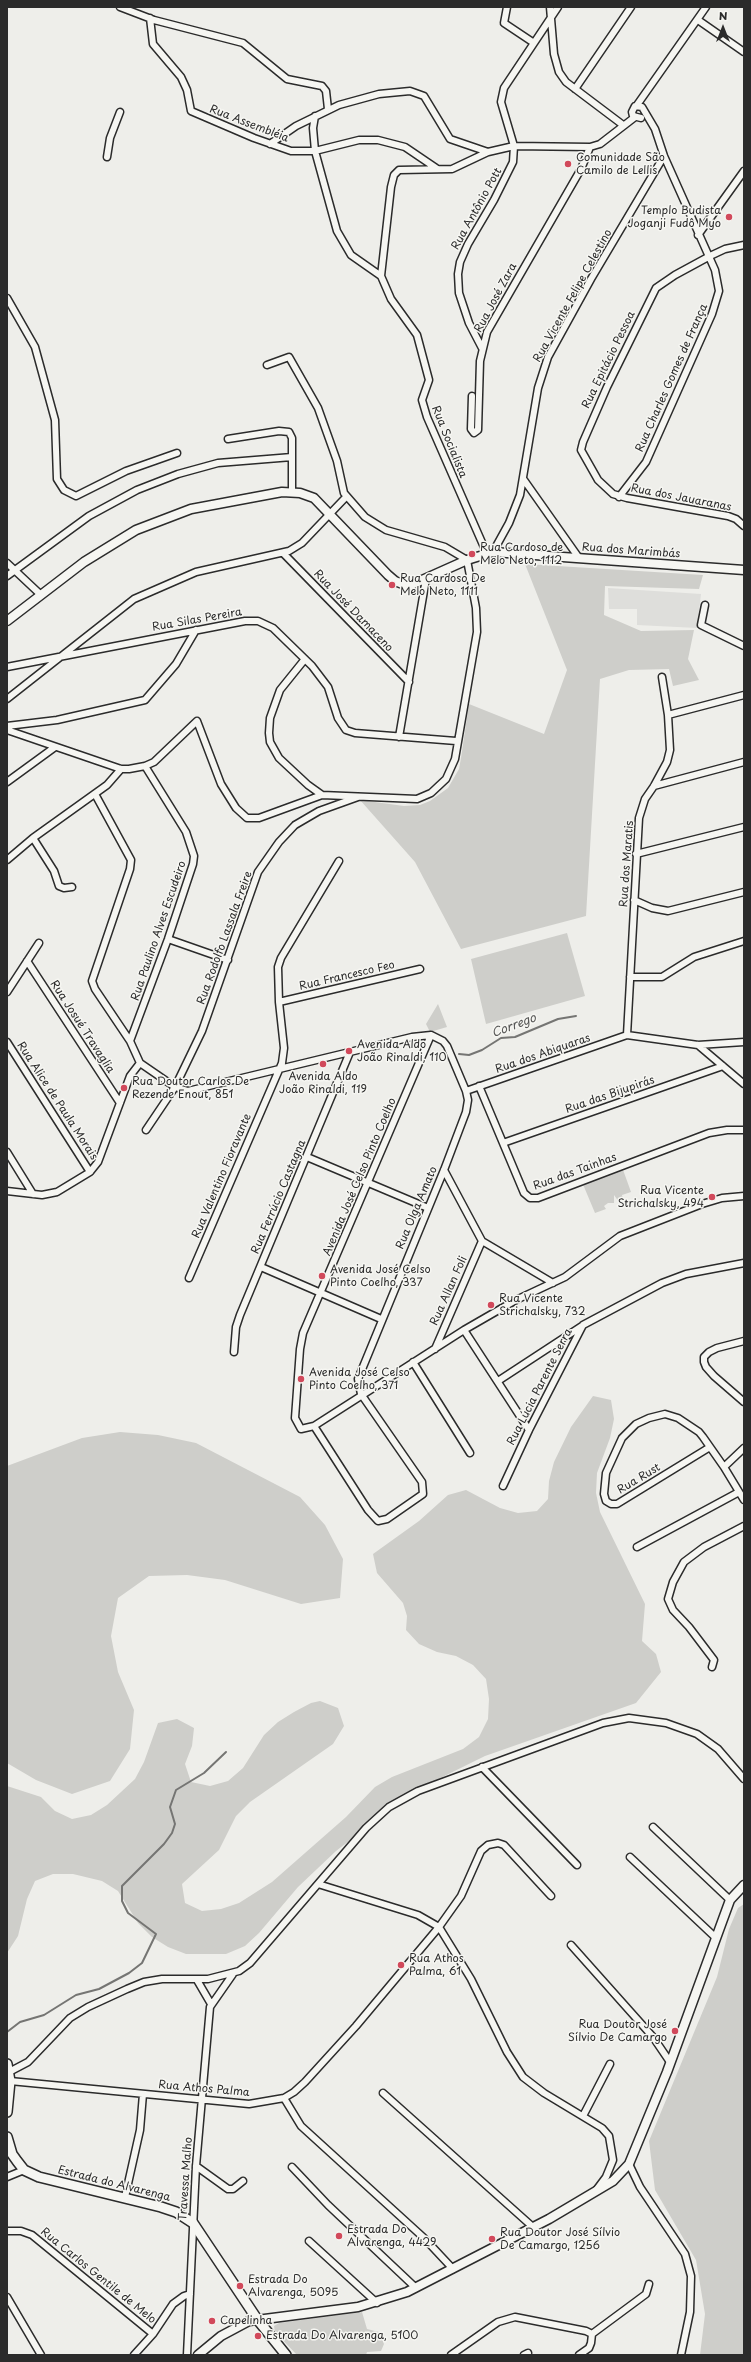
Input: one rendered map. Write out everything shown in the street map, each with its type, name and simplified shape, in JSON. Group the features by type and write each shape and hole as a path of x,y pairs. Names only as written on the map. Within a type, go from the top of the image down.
{"main road":[{"path":"7,622 41,595 112,544 162,518 191,509 265,494 292,492 314,498 395,581 411,585 467,560 490,553"},
{"name":"Rua dos Marimbás","path":"490,553 744,570"},
{"path":"198,2355 217,2339 241,2324 257,2319 358,2307 377,2303 416,2288 534,2228 592,2195 613,2181 629,2164 670,2062 730,1900 744,1885"},
{"path":"7,2112 9,2072"},
{"path":"7,2137 12,2154 24,2170"},
{"name":"Estrada do Alvarenga","path":"24,2170 39,2177 125,2196 176,2212 193,2223 257,2319 286,2355"}],"street":[{"path":"120,7 150,18 243,43 287,78 322,86 326,91 328,109"},
{"path":"507,7 504,23 534,43"},
{"path":"550,7 556,63 563,78 576,90 624,124"},
{"path":"514,146 502,110 502,94 506,82 558,7"},
{"path":"576,90 631,7"},
{"path":"315,116 313,128 315,151 342,242 361,264 381,276 387,210 394,175 403,169 460,167 488,152 514,146 590,147 600,144 636,116 641,107 644,96 706,7"},
{"name":"Rua Assembléia","path":"150,18 153,44 181,77 187,90 191,111 270,144 291,151 315,151 359,140 378,140 405,147 436,168"},
{"path":"698,20 744,52"},
{"path":"270,144 285,133 328,109 378,94 416,92 428,101 450,139 488,152"},
{"path":"641,107 632,109 636,116 655,129"},
{"name":"Rua Charles Gomes de França","path":"619,496 646,462 717,303 718,281 710,256 698,235 664,156 655,129 641,107"},
{"path":"107,157 110,138 120,112"},
{"name":"Rua Antônio Pott","path":"482,348 469,323 459,292 458,274 463,253 509,171 514,146"},
{"name":"Rua José Zara","path":"472,396 471,429 474,433 478,430 480,361 482,348 494,318 545,232 590,147"},
{"name":"Rua Vicente Felipe Celestino","path":"490,553 517,507 524,480 538,388 548,357 591,279 664,156"},
{"path":"698,235 744,171"},
{"name":"Rua Epitácio Pessoa","path":"612,494 598,480 583,456 581,450 583,442 651,295 662,283 710,256 725,249 744,245"},
{"name":"Rua Socialista","path":"381,276 391,300 419,340 429,383 422,403 439,449 490,553"},
{"path":"7,298 34,347 55,420 57,479 64,490 76,496 126,471 177,453"},
{"path":"7,730 121,769 145,766 162,755 197,721 221,784 236,808 247,818 259,818 322,795 362,795 417,799 431,793 450,773 455,759 456,741 477,632 476,608 467,560 445,547 405,536 375,524 365,517 346,496 331,443 311,393 289,357 267,365"},
{"path":"228,439 286,431 292,438 292,492"},
{"path":"7,576 89,516 137,490 178,474 218,463 292,456"},
{"path":"524,480 579,558"},
{"name":"Rua dos Jauaranas","path":"612,494 728,516 736,519 744,526"},
{"path":"7,699 127,604 148,592 206,569 283,553 297,547 331,514 346,496"},
{"name":"Rua José Damaceno","path":"283,553 409,682"},
{"path":"7,563 41,595"},
{"path":"399,737 426,578"},
{"path":"705,606 701,624 744,646"},
{"name":"Rua Silas Pereira","path":"7,667 245,621 258,621 273,628 305,659 328,687 338,718 346,730 355,733 456,741"},
{"path":"7,726 57,720 145,700 176,664 196,630"},
{"path":"305,659 280,690 270,718 270,742 278,758 308,785 322,795"},
{"name":"Rua dos Maratis","path":"627,1036 636,854 642,807 667,762 670,750 668,715 662,677"},
{"path":"668,715 744,695"},
{"path":"7,782 55,747"},
{"path":"654,786 744,762"},
{"name":"Rua Paulino Alves Escudeiro","path":"130,1041 137,1026 168,939 193,864 194,852 186,832 145,766"},
{"path":"7,860 33,838 95,794 112,780 121,769"},
{"path":"95,794 131,860 130,869 92,981 95,989 130,1041 140,1063 175,1087 182,1090 195,1089 280,1070 412,1037 431,1036"},
{"name":"Rua Rodolfo Lassala Freire","path":"146,1130 175,1087 202,1031 228,960 250,889 258,872 279,842 295,825 306,817 362,795"},
{"path":"636,854 744,827"},
{"path":"33,838 54,871 59,886 64,888 72,887"},
{"name":"Rua Valentino Fioravante","path":"189,1278 280,1070 284,1048 277,975 281,958 339,861"},
{"path":"634,900 652,908 668,911 744,892"},
{"path":"168,939 228,960"},
{"path":"630,977 662,977 694,957 744,941"},
{"path":"7,992 39,944"},
{"name":"Rua Josué Travaglia","path":"28,961 120,1103"},
{"name":"Rua Francesco Feo","path":"279,1002 420,969"},
{"name":"Rua Olga Amato","path":"361,1394 359,1375 444,1170 466,1112 468,1100 466,1091 447,1046 443,1041 431,1036"},
{"name":"Avenida José Celso Pinto Coelho","path":"314,1426 301,1429 295,1418 301,1342 320,1294 431,1036"},
{"path":"627,1036 698,1045 744,1042"},
{"name":"Rua dos Abiquaras","path":"466,1091 627,1036"},
{"name":"Rua Alice de Paula Morais","path":"7,1042 90,1172"},
{"path":"698,1045 744,1084"},
{"name":"Rua Ferrúcio Castagna","path":"234,1352 236,1330 240,1315 350,1052"},
{"path":"7,1192 33,1194 57,1192 90,1172 98,1162 133,1070 140,1063"},
{"name":"Rua das Bijupirás","path":"503,1143 722,1066"},
{"name":"Rua das Tainhas","path":"479,1086 524,1193 533,1198 709,1133 727,1130 744,1130"},
{"path":"7,1152 33,1194"},
{"path":"307,1157 428,1208"},
{"path":"444,1170 482,1241 553,1283"},
{"path":"361,1394 424,1487 423,1494 387,1519 378,1521 368,1510 314,1426 361,1394 464,1330 516,1300 565,1278 620,1236 702,1204 722,1198 744,1196"},
{"name":"Rua Allan Foli","path":"435,1348 482,1241"},
{"name":"Rua Lúcia Parente Serra","path":"503,1486 529,1430 583,1325 603,1313 680,1276 699,1270 744,1263"},
{"path":"261,1267 381,1320"},
{"path":"498,1381 583,1325"},
{"path":"464,1330 529,1430"},
{"path":"744,1341 717,1348 709,1352 704,1357 704,1362 714,1376 744,1402"},
{"path":"413,1362 470,1453"},
{"name":"Rua Rust","path":"710,1447 617,1504 608,1504 606,1501 604,1494 606,1473 615,1451 630,1428 644,1420 670,1415 692,1426 710,1447 744,1500"},
{"path":"724,1467 744,1448"},
{"path":"637,1547 739,1492"},
{"path":"712,1667 714,1660 689,1627 673,1610 668,1598 678,1572 689,1558 744,1526"},
{"path":"197,1980 211,2004 233,1974 250,1963 366,1828 389,1807 418,1791 482,1767 603,1723 629,1718 666,1723 697,1734 720,1751 744,1779"},
{"path":"482,1767 577,1865"},
{"path":"653,1827 730,1900"},
{"name":"Rua Athos Palma","path":"9,2072 143,2094 202,2100 249,2104 284,2098 294,2092 305,2082 356,2026 439,1927 461,1896 481,1851 491,1844 498,1843 506,1847 551,1896"},
{"path":"630,1857 716,1938"},
{"path":"318,1884 418,1915 439,1927 471,1979 515,2065 533,2085 605,2130 612,2147 611,2166 592,2195"},
{"path":"571,1945 653,2036 670,2062"},
{"path":"9,2072 28,2062 70,2018 88,2007 144,1982 162,1979 197,1980 233,1974"},
{"name":"Travessa Malho","path":"188,2355 196,2166 211,2004"},
{"path":"583,2116 610,2064"},
{"path":"383,2093 534,2228"},
{"path":"125,2196 140,2130 143,2094"},
{"path":"284,2098 301,2126 413,2228 453,2269"},
{"path":"629,2164 643,2192 685,2254 691,2276 690,2312 681,2355"},
{"path":"196,2166 228,2189 236,2188 243,2182"},
{"path":"292,2167 328,2205 416,2288"},
{"path":"7,2177 24,2170"},
{"name":"Rua Carlos Gentile de Melo","path":"7,2231 21,2231 32,2235 153,2334"},
{"path":"309,2241 377,2303"},
{"path":"579,2355 589,2348 592,2334 646,2294 649,2284"},
{"path":"134,2355 153,2334 173,2304 184,2296 190,2294"},
{"path":"7,2297 41,2355"},
{"path":"451,2355 498,2322 509,2318 562,2325 582,2329 592,2334"}],"shaded area":[{"path":"525,564 703,575 699,589 605,586 604,615 641,631 694,630 688,659 699,680 673,686 669,669 629,670 600,679 586,916 461,949 415,862 360,800 404,806 420,805 430,801 448,788 459,769 469,704 544,734 567,670"},
{"path":"608,588 701,594 697,628 637,625 637,609 609,609"},
{"path":"567,933 585,996 486,1024 471,959"},
{"path":"438,1004 447,1027 430,1032 426,1024"},
{"path":"622,1167 631,1192 622,1195 623,1201 619,1202 614,1195 614,1203 608,1203 604,1206 606,1209 595,1213 582,1182"},
{"path":"593,1396 611,1400 614,1419 610,1438 597,1473 596,1493 600,1512 645,1604 642,1641 656,1654 661,1672 636,1703 485,1756 414,1791 336,1851 298,1887 259,1933 245,1946 226,1954 186,1954 168,1947 152,1937 138,1923 118,1891 102,1881 73,1874 53,1874 35,1881 27,1899 18,1936 7,1953 7,1786 41,1797 55,1811 72,1819 91,1815 107,1805 135,1779 144,1762 158,1723 177,1719 194,1728 192,1746 185,1764 191,1782 210,1786 228,1781 243,1768 264,1735 278,1722 294,1712 311,1703 320,1701 338,1708 344,1726 333,1744 250,1802 236,1816 219,1850 182,1884 185,1903 202,1911 221,1909 239,1903 272,1882 346,1817 375,1787 392,1777 463,1749 479,1737 488,1719 489,1699 486,1679 473,1665 456,1656 437,1652 419,1644 406,1630 407,1616 403,1603 377,1573 373,1554 419,1521 448,1495 466,1490 500,1508 518,1513 537,1511 548,1499 549,1481 554,1462 571,1427"},
{"path":"120,1432 158,1435 196,1443 300,1497 325,1525 343,1559 340,1598 301,1604 225,1580 187,1575 149,1576 118,1598 111,1636 118,1672 134,1710 130,1749 110,1781 72,1794 36,1780 7,1763 7,1466 82,1438"},
{"path":"744,1904 744,2355 700,2355 705,2314 696,2260 655,2190 649,2141 717,1977 729,1929 738,1908"},
{"path":"362,2312 367,2329 379,2332 384,2344 381,2351 367,2352 366,2355 297,2355 275,2332 274,2326 279,2323"}],"waterway":[{"name":"Corrego","path":"459,1054 469,1055 482,1050 501,1038 515,1037 558,1019 576,1016"},
{"path":"7,2032 20,2022 44,2015 76,1995 99,1989 129,1973 142,1963 156,1934 128,1913 122,1901 122,1886 164,1844 172,1833 175,1824 170,1807 176,1790 204,1773 226,1752"}],"place":[{"name":"Comunidade São Camilo de Lellis","path":"568,164"},
{"name":"Templo Budista Joganji Fudô Myo","path":"729,217"},
{"name":"Rua Cardoso de Melo Neto, 1112","path":"472,554"},
{"name":"Rua Cardoso De Melo Neto, 1111","path":"392,585"},
{"name":"Avenida Aldo João Rinaldi, 110","path":"349,1051"},
{"name":"Avenida Aldo João Rinaldi, 119","path":"323,1064"},
{"name":"Rua Doutor Carlos De Rezende Enout, 851","path":"124,1088"},
{"name":"Rua Vicente Strichalsky, 494","path":"712,1197"},
{"name":"Avenida José Celso Pinto Coelho, 337","path":"322,1276"},
{"name":"Rua Vicente Strichalsky, 732","path":"491,1305"},
{"name":"Avenida José Celso Pinto Coelho, 371","path":"301,1379"},
{"name":"Rua Athos Palma, 61","path":"401,1965"},
{"name":"Rua Doutor José Sílvio De Camargo","path":"675,2031"},
{"name":"Estrada Do Alvarenga, 4429","path":"339,2236"},
{"name":"Rua Doutor José Sílvio De Camargo, 1256","path":"492,2239"},
{"name":"Estrada Do Alvarenga, 5095","path":"240,2286"},
{"name":"Capelinha","path":"212,2321"},
{"name":"Estrada Do Alvarenga, 5100","path":"258,2336"}]}
